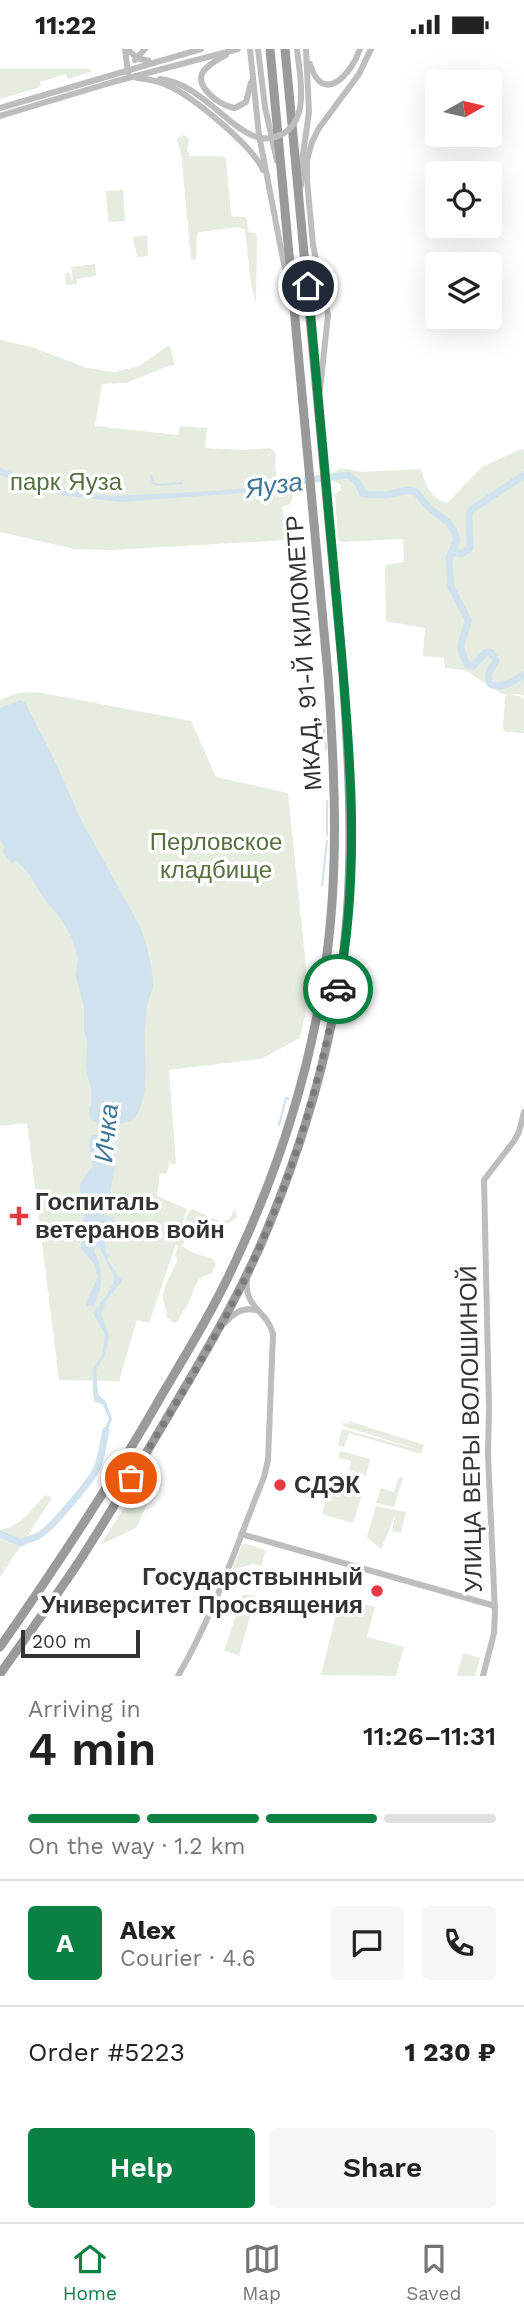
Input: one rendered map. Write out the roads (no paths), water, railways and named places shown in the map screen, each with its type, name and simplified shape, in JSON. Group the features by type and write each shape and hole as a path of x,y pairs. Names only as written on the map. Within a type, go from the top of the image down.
{"highway":[{"name":"МКАД, 91-Й КИЛОМЕТР","path":"0,1647 119,1470 218,1298 265,1194 302,1082 324,980 334,867 333,757 270,49"},
{"name":"МКАД, 91-Й КИЛОМЕТР","path":"0,1674 102,1526 211,1341 250,1267 284,1188 317,1086 339,982 350,868 348,746 286,53"}],"main road":[{"path":"126,49 137,58 154,61"},
{"path":"126,49 127,69 131,77"},
{"path":"127,69 145,49"},
{"path":"0,108 201,49"},
{"path":"238,49 210,63 202,73 201,83 209,94 223,105 235,108 246,101 251,71"},
{"path":"0,116 238,49"},
{"path":"250,49 259,135 296,329"},
{"path":"258,49 260,73 283,194"},
{"path":"143,79 169,80 185,86 234,124 256,137 271,138 283,134 294,124 300,111 297,49"},
{"path":"307,54 316,77 323,83 331,84 341,81 347,75 360,49"},
{"path":"307,160 319,128 359,74 371,49"},
{"path":"307,54 310,95 307,180 313,245 328,314 318,402"},
{"path":"131,77 161,83 178,91 240,139 256,156 270,188"},
{"path":"300,207 302,161 307,137"},
{"name":"УЛИЦА ВЕРЫ ВОЛОШИНОЙ","path":"483,1676 494,1633 495,1606 488,1455 484,1180 514,1141 524,1112"},
{"path":"178,1676 194,1646 264,1477 270,1442 273,1341 269,1324 247,1296 250,1267"},
{"path":"211,1341 234,1313 247,1309 260,1313"},
{"path":"241,1534 495,1606"}],"water":[{"path":"0,468 55,488 111,496 215,491 302,480 302,484 291,483 272,490 242,493 121,502 59,495 0,475"},
{"path":"21,700 26,704 54,759 80,818 137,921 146,943 153,977 145,1027 146,1076 142,1102 131,1121 108,1127 104,1133 113,1149 115,1165 109,1202 100,1207 100,1213 112,1217 116,1225 112,1242 105,1239 106,1254 110,1253 107,1260 121,1279 106,1301 101,1314 109,1335 105,1355 96,1370 98,1394 106,1402 112,1419 105,1438 109,1419 103,1405 94,1401 92,1369 102,1355 105,1334 93,1313 115,1279 100,1248 96,1247 94,1251 101,1272 101,1285 94,1306 87,1306 86,1302 98,1277 94,1264 81,1248 84,1214 97,1213 97,1208 80,1200 80,1184 93,1165 89,1145 91,1136 99,1134 101,1130 98,1123 90,1119 91,1090 86,1068 84,1008 76,976 78,959 72,938 61,919 44,899 30,875 16,860 12,864 2,851 5,848 0,840 0,708"}],"waterway":[{"path":"151,475 153,483 158,485 182,483"},
{"name":"Яуза","path":"293,482 348,475 358,483 363,494 386,495 408,490 416,492 429,508 448,522 457,540 449,558 451,587 468,620 461,646 468,665 473,666 486,652 491,652 496,661 489,674 490,684 503,685 524,675"},
{"path":"452,552 462,554 470,548 471,510 524,475"},
{"path":"323,721 326,749"},
{"path":"327,801 327,835"},
{"path":"322,886 327,841"},
{"path":"279,1125 286,1098 289,1099"},
{"name":"Ичка","path":"0,1534 21,1543 36,1537 50,1526 97,1468 106,1430"}],"place":[{"name":"Госпиталь ветеранов войн","path":"19,1216"},
{"name":"СДЭК","path":"280,1485"},
{"name":"Государствынный Университет Просвящения","path":"377,1591"}],"park label":[{"name":"парк Яуза","path":"66,482"},
{"name":"Перловское кладбище","path":"216,856"}]}
